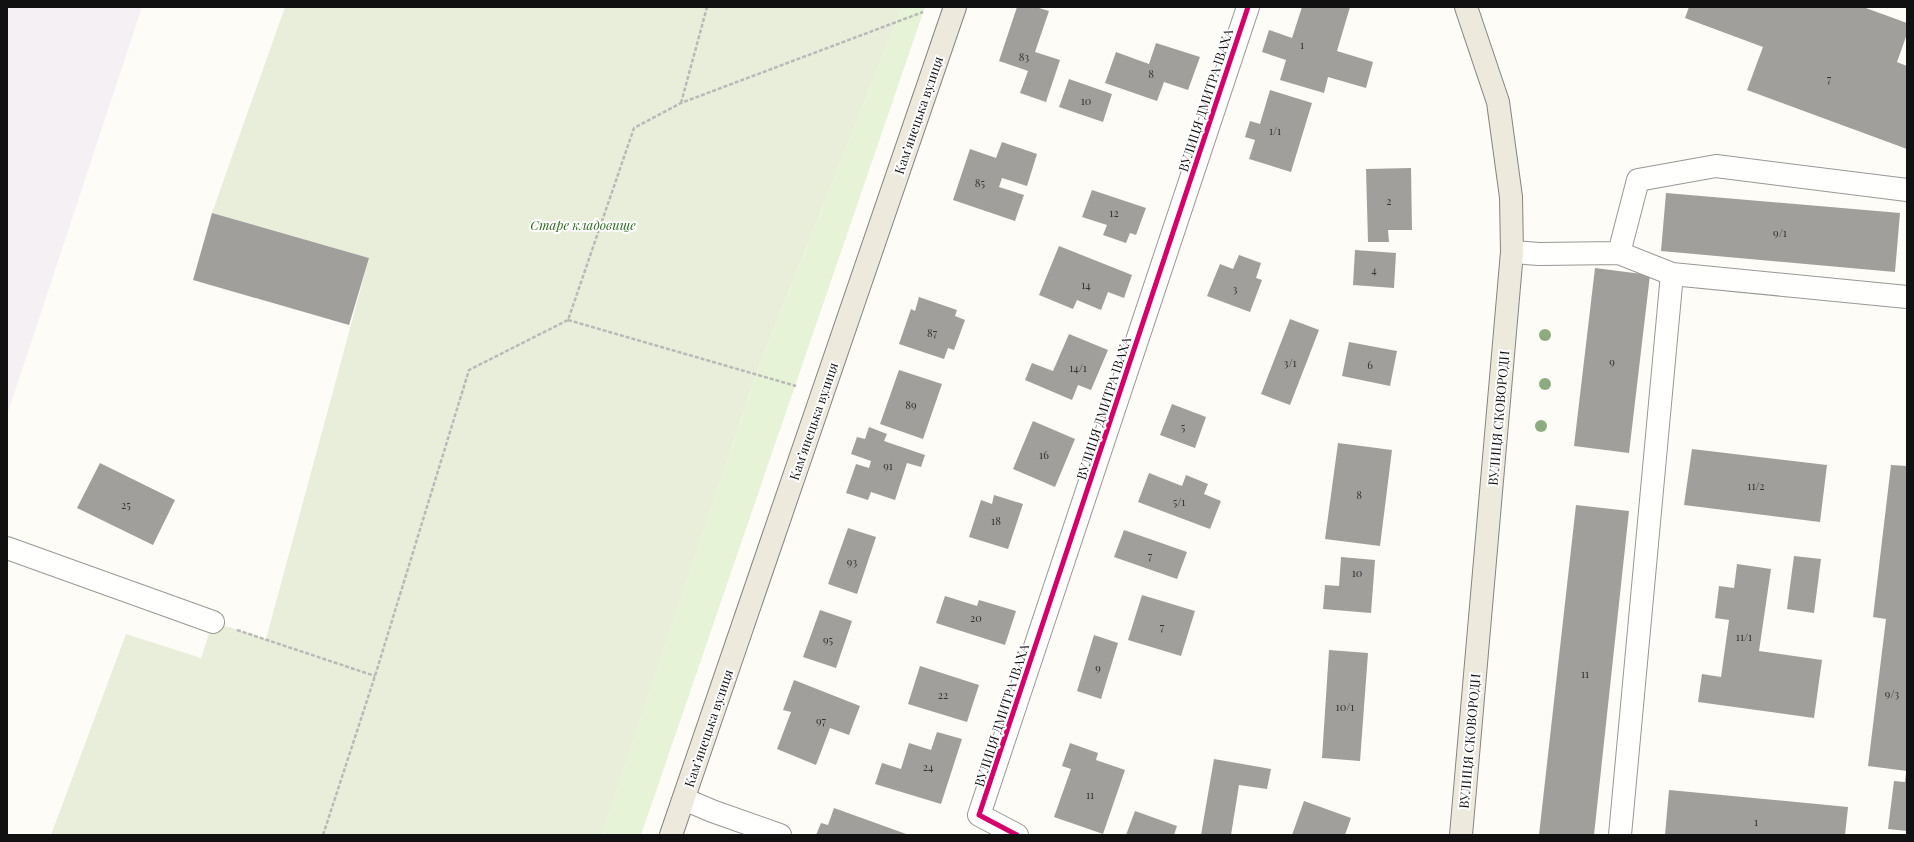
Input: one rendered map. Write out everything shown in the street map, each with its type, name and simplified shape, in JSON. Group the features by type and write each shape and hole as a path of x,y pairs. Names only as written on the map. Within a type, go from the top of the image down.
{"main road":[{"name":"Камʼянецька вулиця","path":"670,835 684,799 955,7"},
{"name":"ВУЛИЦЯ СКОВОРОДИ","path":"1461,835 1512,252 1511,197 1498,102 1466,7"}],"street":[{"name":"ВУЛИЦЯ ДМИТРА ІВАХА","path":"1017,835 979,815 1248,7"},
{"path":"1619,253 1638,180 1716,166 1907,190"},
{"path":"1512,252 1538,254 1619,253 1672,274 1907,297"},
{"path":"1620,835 1672,274"},
{"path":"7,548 213,622"},
{"path":"684,799 712,811 780,835"}],"path":[{"path":"681,103 707,7"},
{"path":"568,320 634,128 681,103 924,12"},
{"path":"324,835 469,370 568,320 796,386"},
{"path":"213,622 374,676"}],"shaded area":[{"path":"7,7 142,7 7,415"}],"green space":[{"name":"Старе кладовище","path":"285,7 902,7 756,374 602,835 51,835 126,634 201,658 213,622 266,639 369,258 212,213"},
{"path":"902,7 925,7 641,835 602,835 756,374"}],"building":[{"path":"1017,7 1036,7 1049,11 1035,52 1060,60 1046,102 1020,93 1028,71 999,61"},
{"path":"1302,7 1350,7 1337,51 1373,62 1366,88 1328,77 1324,93 1280,80 1286,60 1262,52 1269,30 1292,38"},
{"path":"1689,7 1863,7 1907,23 1907,34 1897,62 1907,66 1907,149 1747,90 1763,47 1685,18"},
{"path":"1156,43 1200,57 1188,90 1164,82 1157,101 1105,83 1116,52 1149,64"},
{"path":"1069,79 1112,94 1103,122 1059,107"},
{"path":"1270,90 1312,103 1291,172 1249,159 1255,140 1245,137 1250,121 1260,124"},
{"path":"1002,142 1037,154 1027,186 1002,178 999,187 1024,195 1015,221 953,200 970,149 996,158"},
{"path":"1411,168 1412,230 1388,230 1389,242 1368,242 1366,169"},
{"path":"1092,190 1146,208 1136,235 1130,233 1126,243 1103,235 1107,225 1082,217"},
{"path":"1666,193 1900,213 1895,272 1661,251"},
{"path":"212,213 369,258 349,325 193,280"},
{"path":"1059,246 1132,275 1124,298 1108,292 1101,310 1077,300 1073,309 1039,295"},
{"path":"1355,250 1396,253 1394,288 1353,285"},
{"path":"1239,255 1261,263 1256,278 1262,280 1250,312 1207,296 1220,264 1233,269"},
{"path":"1595,268 1650,275 1629,453 1574,446"},
{"path":"919,297 957,310 955,316 965,320 954,350 948,348 944,359 899,344 911,309 915,311"},
{"path":"1290,319 1319,330 1290,405 1261,394"},
{"path":"1069,334 1108,350 1091,390 1078,385 1072,400 1025,380 1032,363 1053,371"},
{"path":"1349,342 1397,351 1390,386 1342,376"},
{"path":"899,370 942,384 923,439 880,424"},
{"path":"1172,404 1206,417 1195,448 1160,435"},
{"path":"1033,421 1075,439 1055,487 1013,469"},
{"path":"869,427 887,434 884,441 925,455 921,467 907,463 895,500 871,492 868,500 846,493 856,464 869,468 871,461 851,454 857,437 865,439"},
{"path":"1338,443 1392,450 1380,546 1325,539"},
{"path":"1692,449 1827,465 1820,522 1684,505"},
{"path":"100,463 175,500 153,545 77,508"},
{"path":"1891,465 1907,466 1907,771 1868,766 1886,619 1873,617"},
{"path":"1149,473 1182,486 1186,475 1208,484 1204,494 1221,501 1210,529 1138,502"},
{"path":"994,495 1023,504 1008,549 969,537 981,500 992,504"},
{"path":"1576,505 1629,511 1594,835 1539,835"},
{"path":"848,528 876,537 857,594 828,584"},
{"path":"1124,530 1187,552 1177,579 1114,557"},
{"path":"1794,556 1821,559 1814,613 1787,609"},
{"path":"1341,557 1375,560 1371,613 1323,609 1325,585 1339,586"},
{"path":"1737,564 1771,569 1759,651 1822,660 1814,718 1698,702 1702,674 1721,677 1729,620 1715,618 1719,586 1734,588"},
{"path":"1142,595 1195,611 1181,656 1128,640"},
{"path":"945,596 977,606 979,600 1016,611 1005,645 936,623"},
{"path":"820,610 852,621 836,668 803,657"},
{"path":"1094,635 1118,643 1101,699 1077,691"},
{"path":"1329,650 1368,653 1360,761 1322,758"},
{"path":"920,666 979,685 967,722 908,704"},
{"path":"794,680 860,706 849,735 830,728 816,765 777,749 791,712 783,710"},
{"path":"937,732 962,739 941,804 875,784 882,763 901,769 909,743 931,750"},
{"path":"1070,743 1098,753 1096,760 1125,770 1103,834 1054,817 1071,769 1062,766"},
{"path":"1214,759 1271,769 1267,789 1239,785 1231,835 1201,835"},
{"path":"1906,773 1907,831 1888,829 1894,781 1905,782"},
{"path":"1669,790 1848,807 1845,835 1665,835"},
{"path":"1304,801 1351,818 1345,835 1292,835"},
{"path":"834,808 909,835 816,835 821,823 828,825"},
{"path":"1135,811 1177,826 1174,835 1126,835"}],"cycle path":[{"path":"1017,835 979,815 1248,7"}]}
